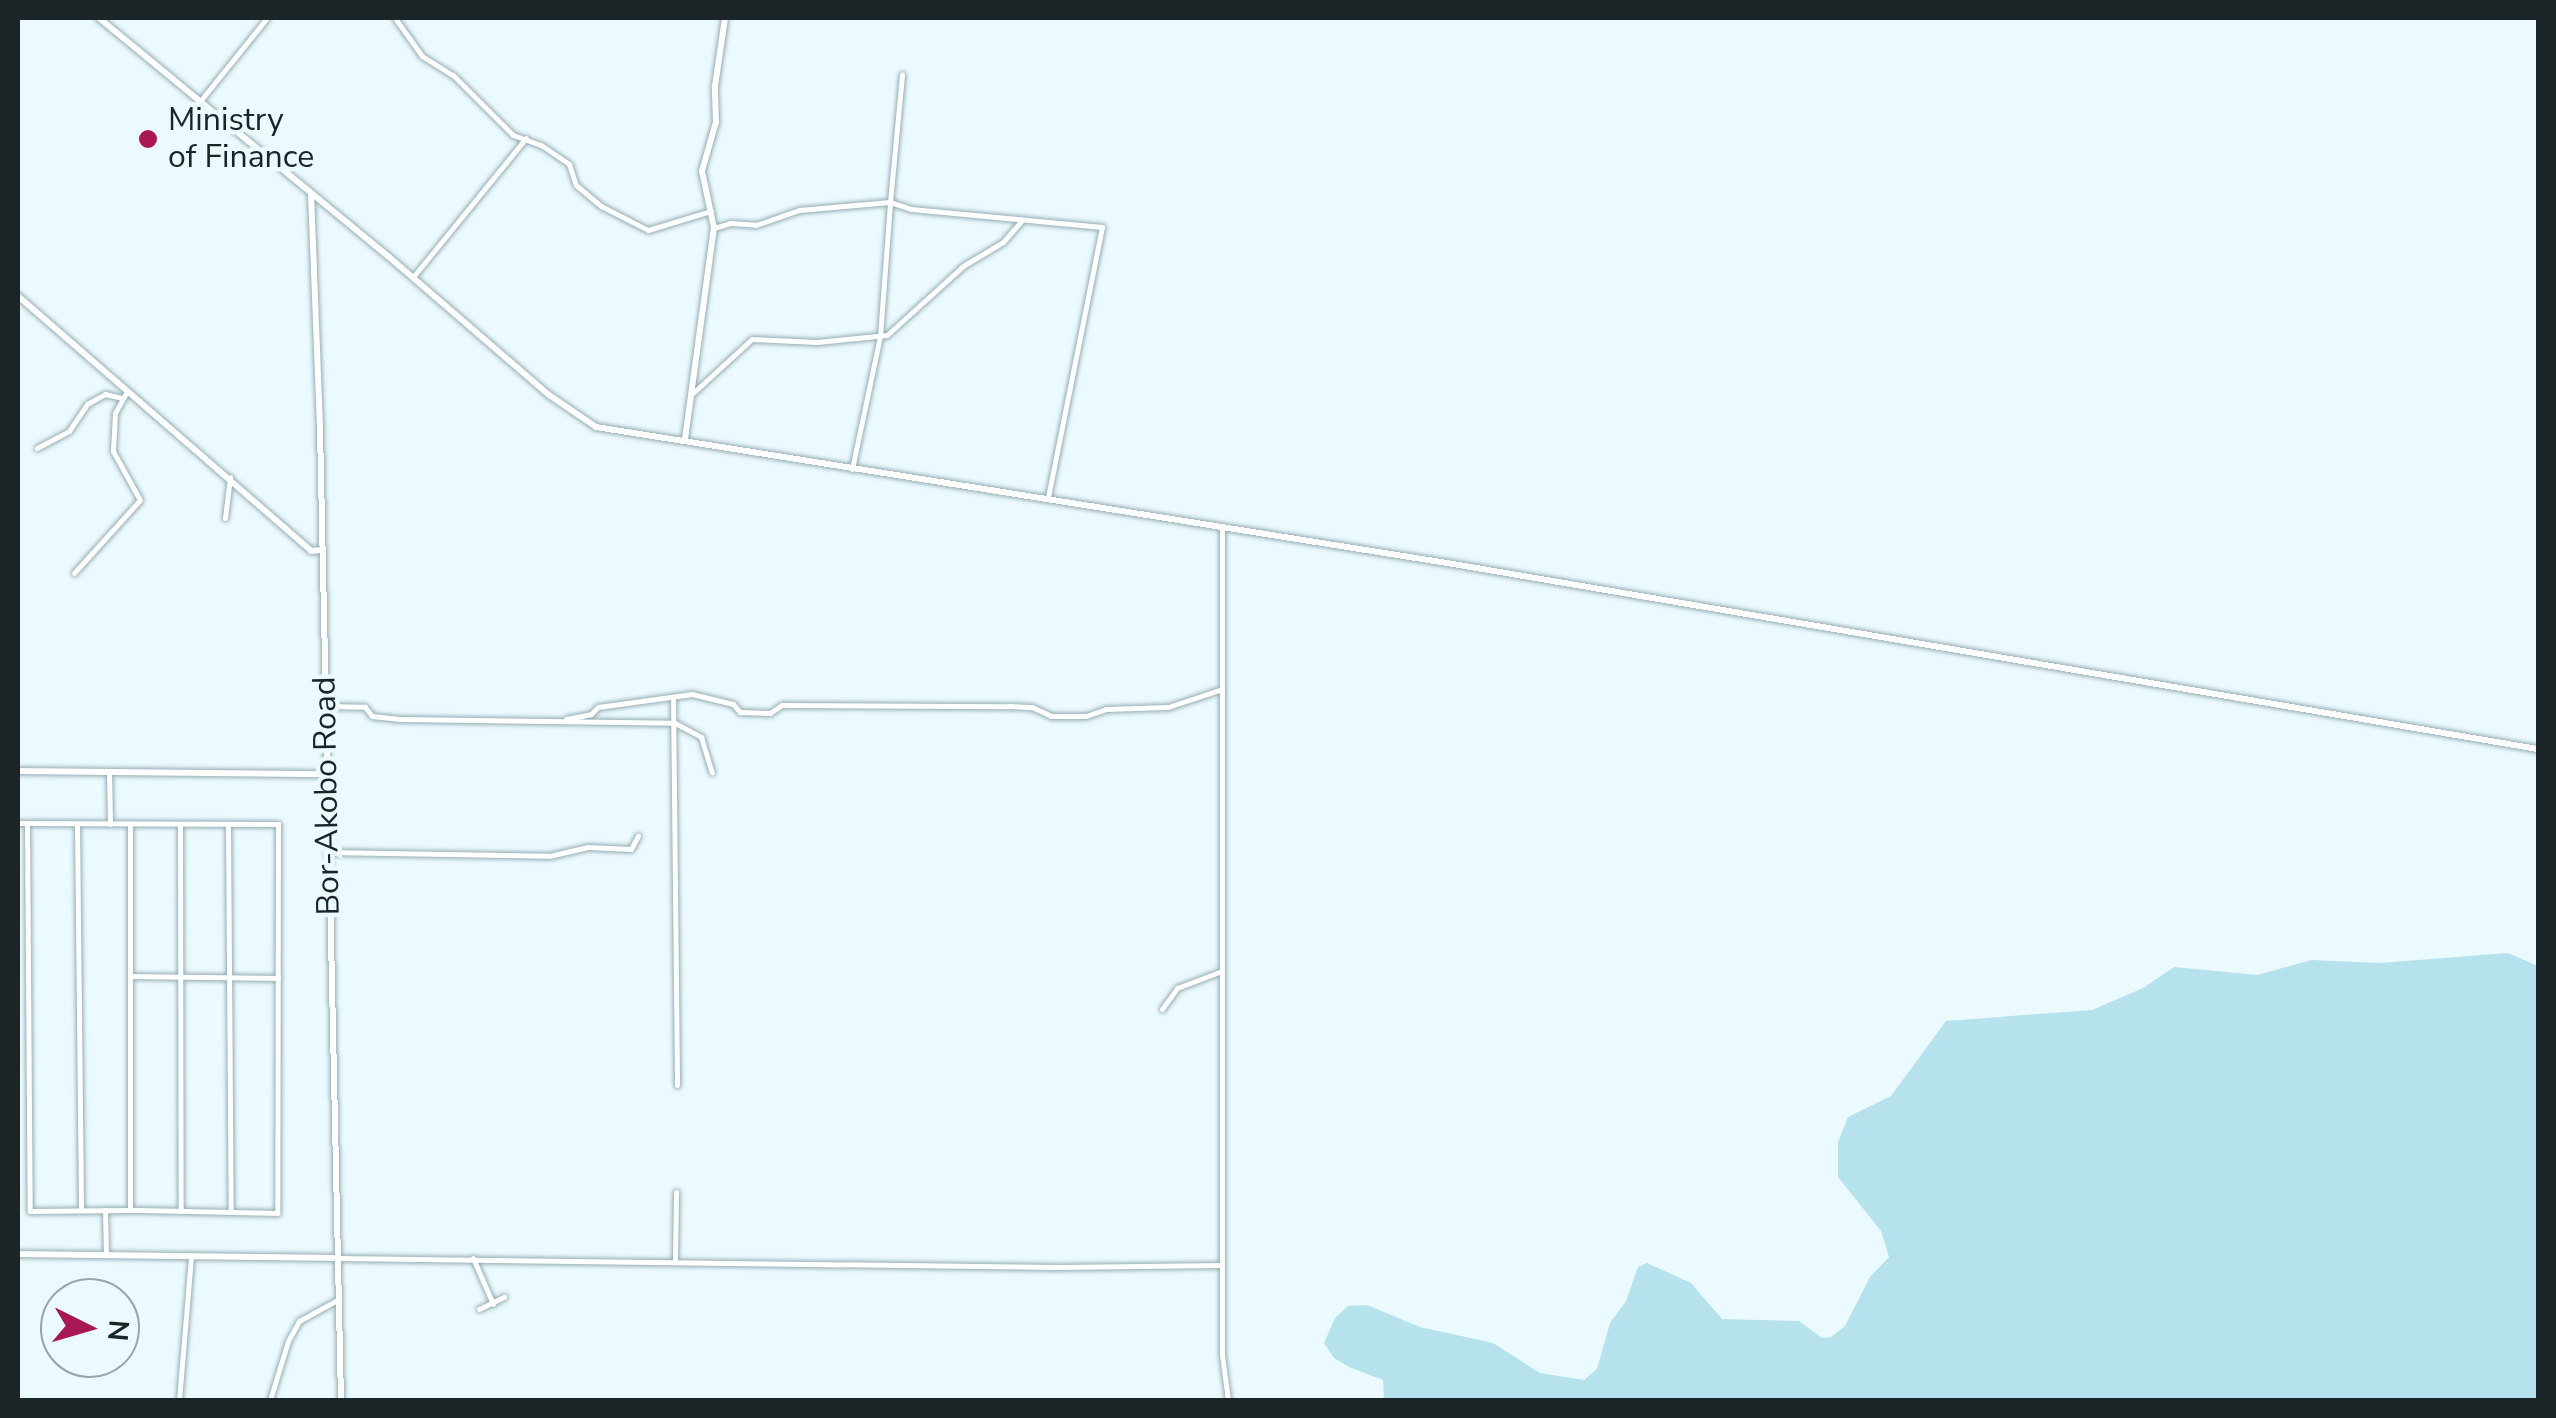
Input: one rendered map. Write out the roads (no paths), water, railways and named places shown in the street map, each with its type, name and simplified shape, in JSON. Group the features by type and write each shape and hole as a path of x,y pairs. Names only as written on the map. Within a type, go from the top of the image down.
{"street":[{"path":"99,18 413,276 574,415 609,430 1222,527 2538,749"},
{"path":"201,100 267,18"},
{"path":"395,18 422,56 453,75 513,135 526,138 569,164 576,185 639,228 664,227 699,211 711,211"},
{"path":"685,439 714,228 702,172 716,122 715,86 725,18"},
{"path":"852,470 880,336 902,75"},
{"path":"413,276 526,138"},
{"name":"Bor-Akobo Road","path":"311,192 340,1400"},
{"path":"714,228 730,222 756,225 798,210 890,202 911,209 1102,227 1048,500"},
{"path":"691,395 752,339 816,342 888,335 963,266 1003,242 1023,219"},
{"path":"18,296 125,394 230,476 311,551 322,550"},
{"path":"37,448 69,432 87,404 104,394 125,394"},
{"path":"74,573 140,500 113,451 116,413 125,394"},
{"path":"225,518 230,476"},
{"path":"1222,527 1222,1355 1228,1400"},
{"path":"566,719 591,714 598,707 692,694 733,704 740,712 770,713 782,705 1032,706 1051,716 1086,716 1106,709 1168,708 1222,689"},
{"path":"673,697 676,1085"},
{"path":"326,706 365,707 372,716 400,719 675,723 702,737 712,772"},
{"path":"18,771 326,774"},
{"path":"110,772 110,824"},
{"path":"18,823 278,824 276,1214 30,1211 27,824"},
{"path":"77,824 81,1210"},
{"path":"130,824 130,1210"},
{"path":"180,824 181,1211"},
{"path":"228,824 231,1212"},
{"path":"328,852 549,856 588,846 631,849 638,836"},
{"path":"1162,1009 1177,988 1222,971"},
{"path":"130,976 278,978"},
{"path":"675,1260 676,1192"},
{"path":"105,1210 106,1255"},
{"path":"18,1254 1058,1267 1222,1265"},
{"path":"179,1400 191,1257"},
{"path":"473,1258 493,1304"},
{"path":"479,1309 504,1297"},
{"path":"270,1400 288,1341 300,1320 339,1300"}],"place":[{"name":"Ministry of Finance","path":"148,139"}]}
